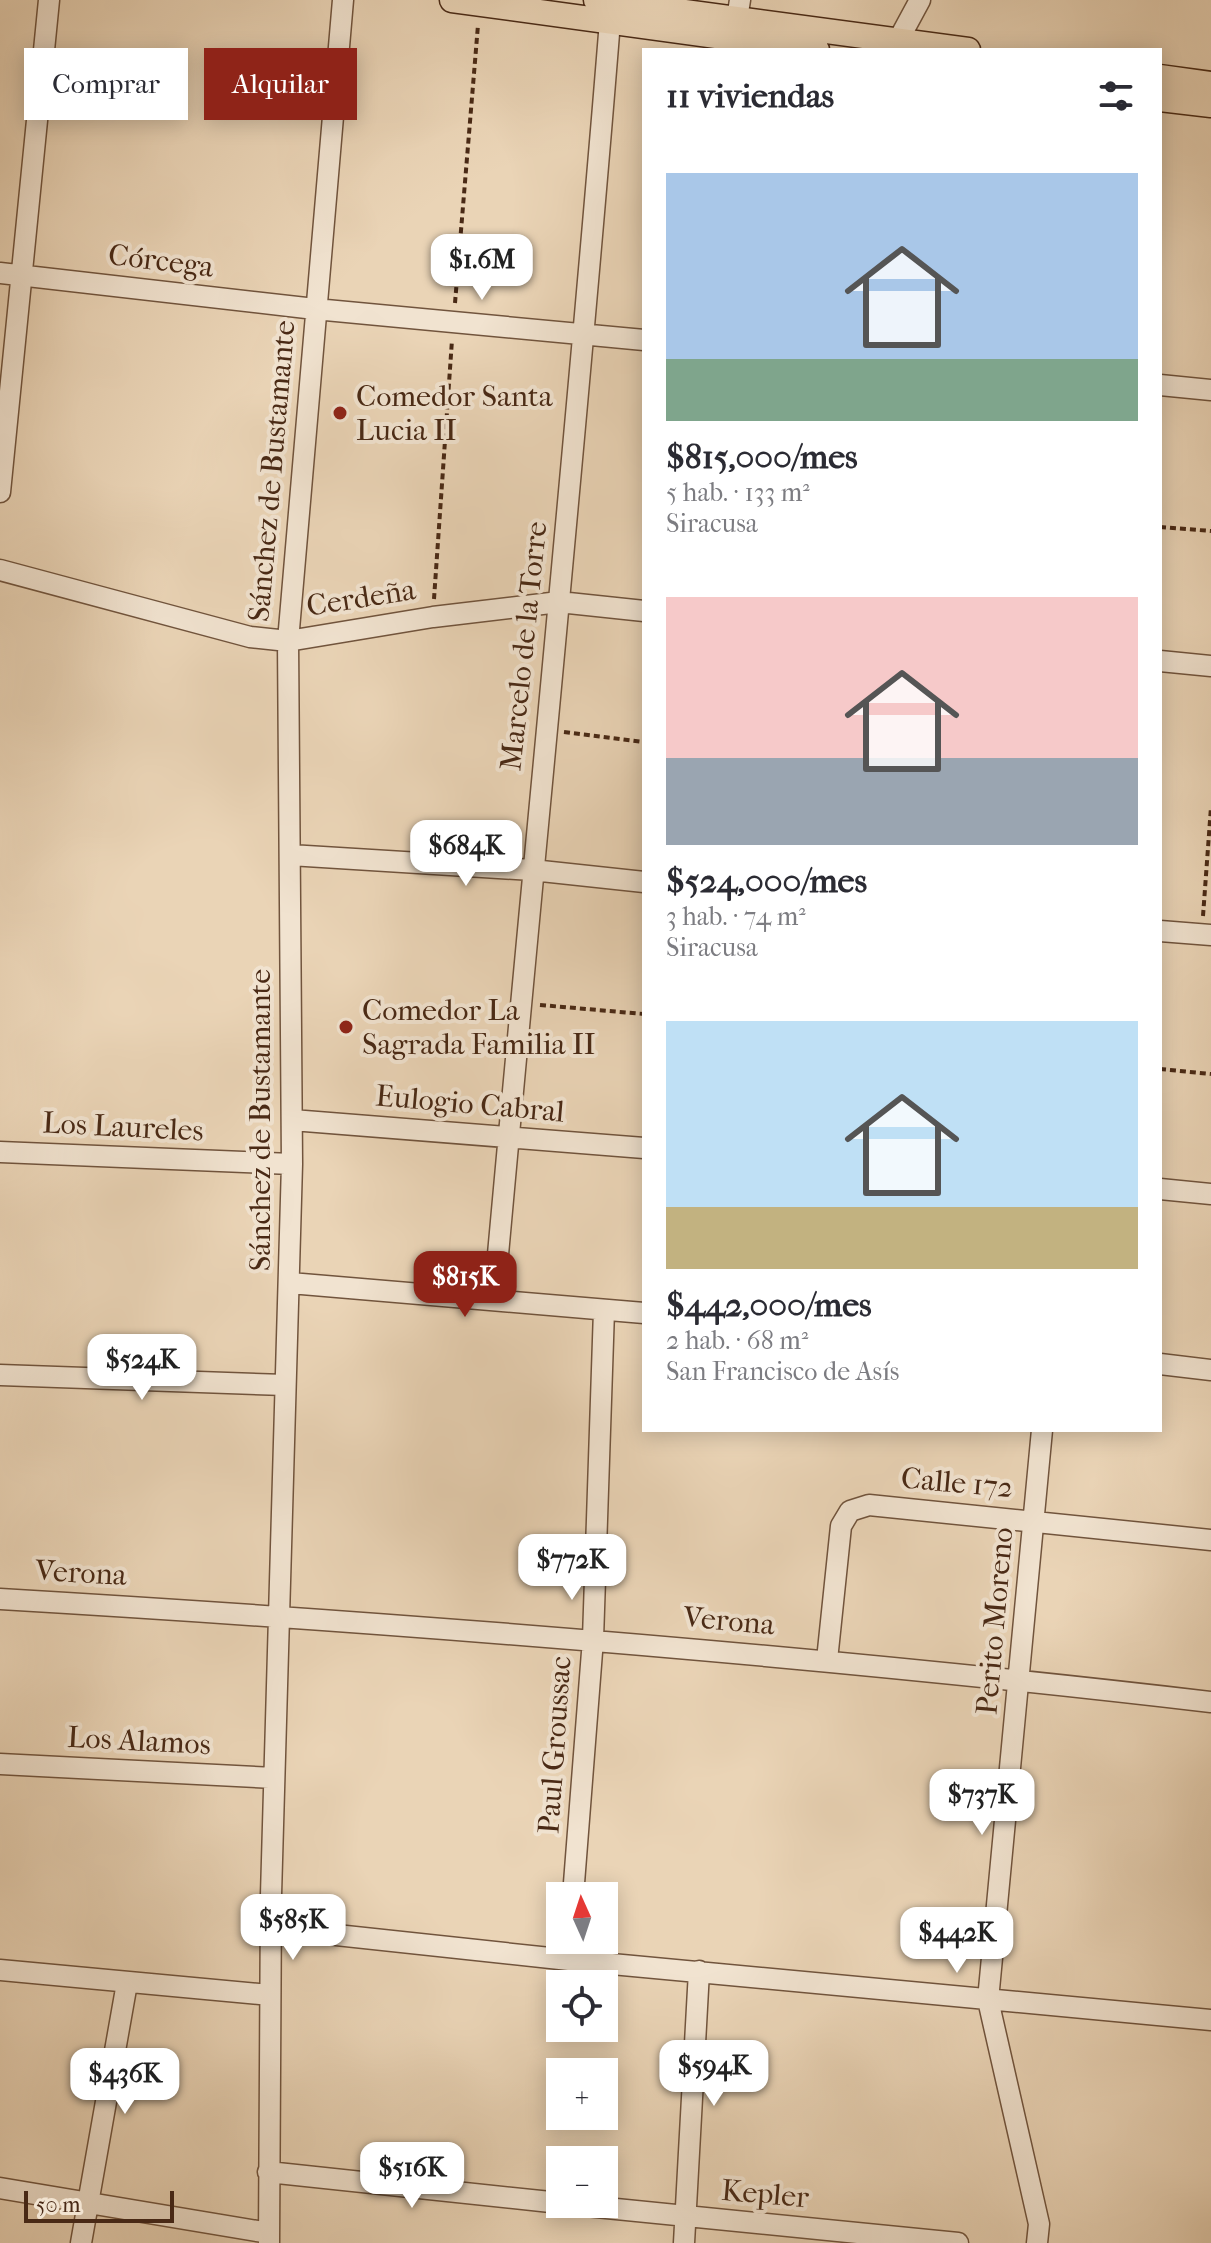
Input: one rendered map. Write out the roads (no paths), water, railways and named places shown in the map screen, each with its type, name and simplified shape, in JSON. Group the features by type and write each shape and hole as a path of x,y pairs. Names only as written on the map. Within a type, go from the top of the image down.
{"main road":[{"path":"452,0 739,9 895,45 939,48"},
{"path":"602,6 807,48"},
{"path":"1162,77 1211,84"},
{"path":"1162,99 1211,105"}],"street":[{"path":"0,492 10,274 49,0"},
{"name":"Sánchez de Bustamante","path":"269,2238 274,1778 292,1164 288,641 343,0"},
{"path":"895,45 920,0"},
{"name":"Marcelo de la Torre","path":"494,1299 532,870 585,336 602,6"},
{"name":"Córcega","path":"10,274 315,309 642,340"},
{"path":"1162,385 1211,390"},
{"name":"Cerdeña","path":"0,570 250,637 288,641 433,617 559,602 642,611"},
{"path":"1162,661 1211,666"},
{"path":"290,855 532,870 642,882"},
{"path":"1162,931 1206,934"},
{"name":"Eulogio Cabral","path":"292,1120 642,1148"},
{"name":"Los Laureles","path":"0,1152 292,1164"},
{"path":"1162,1189 1211,1194"},
{"path":"290,1283 642,1313"},
{"name":"Paul Groussac","path":"574,1882 593,1639 604,1310"},
{"path":"1162,1364 1211,1370"},
{"path":"0,1375 285,1385"},
{"name":"Perito Moreno","path":"1037,2243 1039,2224 988,2000 1042,1432"},
{"name":"Calle 172","path":"827,1660 841,1526 850,1511 869,1505 1211,1540"},
{"name":"Verona","path":"0,1599 281,1615 593,1639 827,1660 1211,1702"},
{"name":"Los Alamos","path":"0,1764 274,1778"},
{"path":"271,1928 546,1948"},
{"path":"594,1954 699,1971 1211,2020"},
{"path":"0,1970 270,1995"},
{"path":"684,2243 699,1971"},
{"path":"81,2243 127,1983"},
{"name":"Kepler","path":"268,2172 546,2202"},
{"path":"0,2188 269,2238"},
{"name":"Kepler","path":"618,2210 958,2243"}],"place":[{"name":"Comedor Santa Lucia II","path":"340,413"},
{"name":"Comedor La Sagrada Familia II","path":"346,1027"}]}
